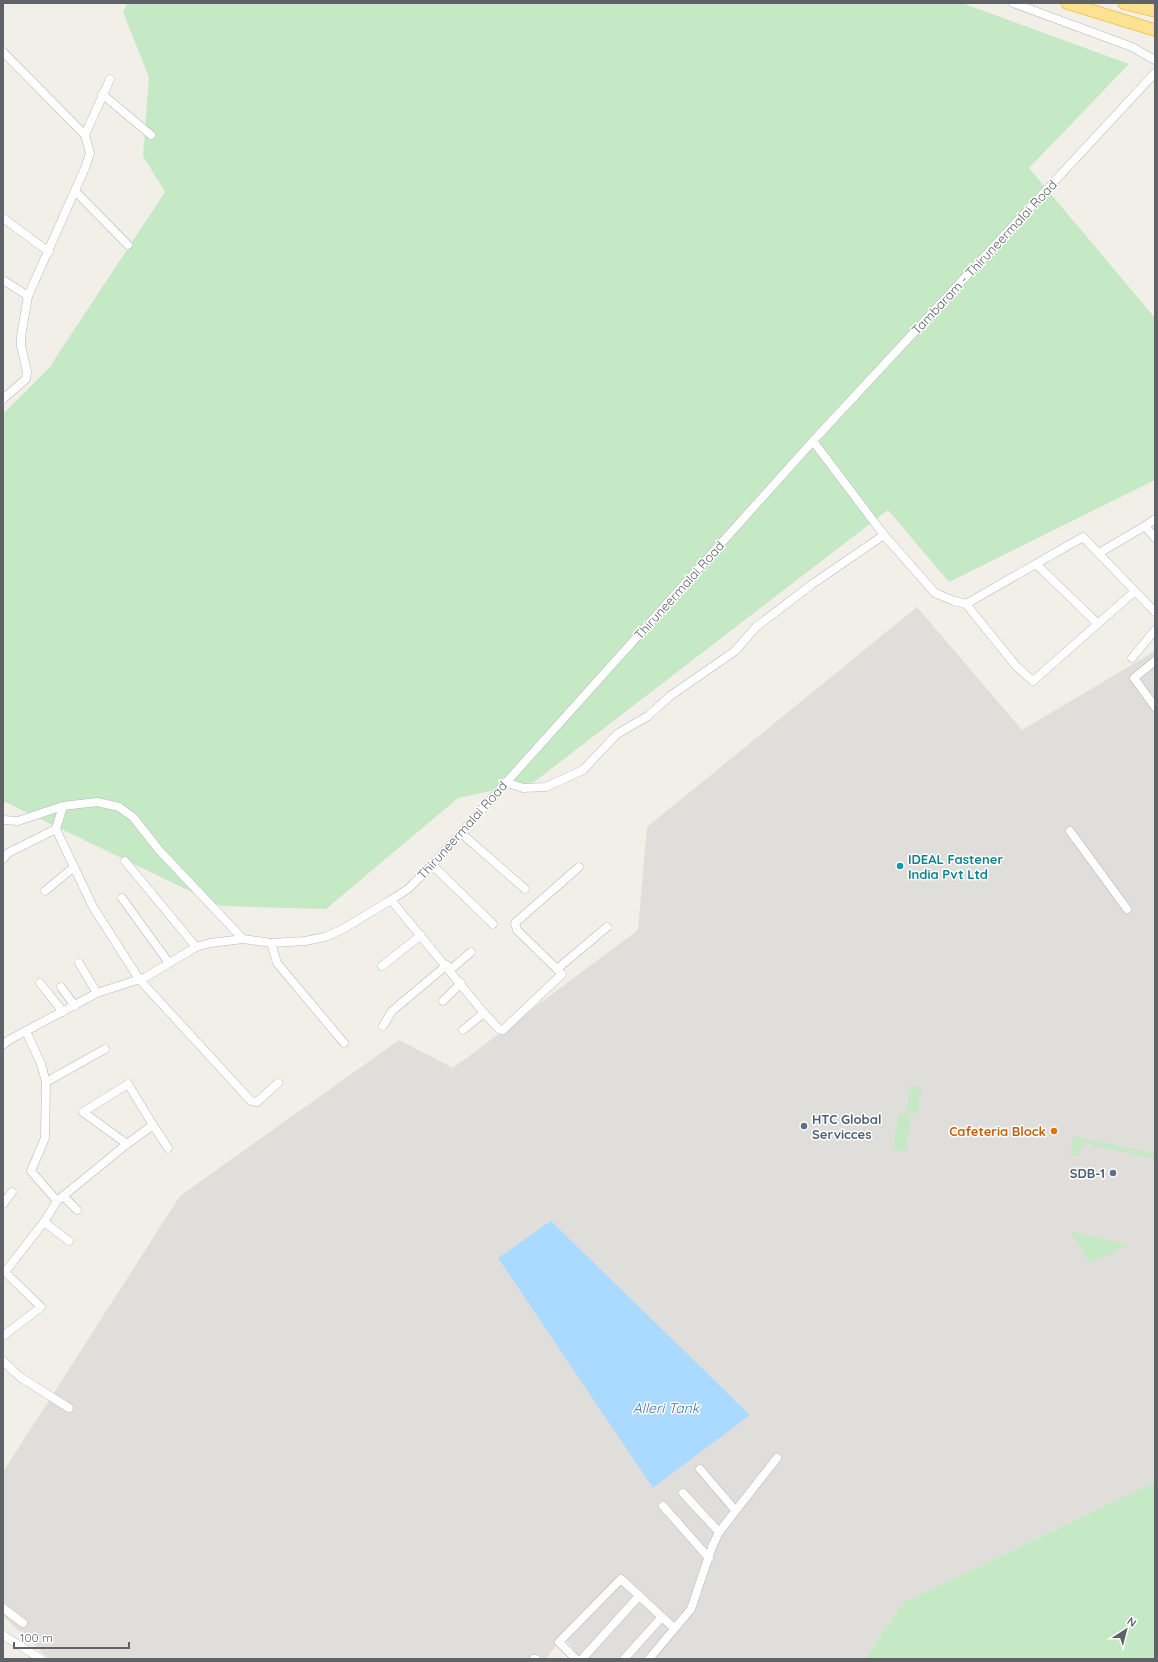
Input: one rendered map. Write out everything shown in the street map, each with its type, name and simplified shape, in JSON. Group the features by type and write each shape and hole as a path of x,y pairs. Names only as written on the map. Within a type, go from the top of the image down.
{"highway":[{"path":"1068,3 1155,30"},
{"path":"1124,3 1155,11"}],"street":[{"path":"1013,3 1132,47 1155,60"},
{"path":"3,52 85,135 90,153 75,191 28,296 21,336 21,346 27,372 26,379 3,399"},
{"name":"Tambaram - Thiruneermalai Road","path":"813,441 1155,73"},
{"path":"85,135 110,79"},
{"path":"102,94 151,134"},
{"path":"75,191 128,245"},
{"path":"3,218 48,252"},
{"path":"3,280 28,296"},
{"path":"813,441 884,535 935,592 954,601 966,604 1016,666 1033,681 1135,591"},
{"name":"Thiruneermalai Road","path":"3,1045 26,1031 98,993 139,979 196,947 210,943 243,939 271,943 305,942 324,937 343,929 408,889 461,833 813,441"},
{"path":"1099,553 1155,519"},
{"path":"1145,526 1155,538"},
{"path":"506,782 524,788 546,787 583,770 617,734 648,716 670,696 735,651 756,627 811,585 884,535"},
{"path":"966,604 1084,537 1155,612"},
{"path":"1036,564 1097,623"},
{"path":"1132,658 1155,630"},
{"path":"1155,661 1134,678 1155,707"},
{"path":"3,820 18,821 63,806 98,802 119,807 133,817 159,850 243,939"},
{"path":"63,806 56,829 93,907 139,979 251,1101 258,1102 278,1083"},
{"path":"3,859 8,853 56,829"},
{"path":"1070,831 1127,909"},
{"path":"461,833 525,889"},
{"path":"125,861 196,947"},
{"path":"432,865 493,924"},
{"path":"46,891 74,867"},
{"path":"391,900 449,968 484,1013 499,1029 505,1029 561,976 561,972 517,930 515,923 579,867"},
{"path":"122,898 169,963"},
{"path":"557,969 607,927"},
{"path":"382,966 421,935"},
{"path":"271,943 277,963 344,1043"},
{"path":"383,1026 392,1011 471,952"},
{"path":"79,963 98,993"},
{"path":"40,982 63,1012"},
{"path":"443,1001 461,983"},
{"path":"61,987 75,1006"},
{"path":"463,1030 484,1013"},
{"path":"26,1031 41,1064 46,1082 45,1138 31,1171 60,1198 77,1210"},
{"path":"46,1082 105,1049"},
{"path":"127,1144 83,1112 128,1084 168,1148"},
{"path":"3,1336 41,1307 4,1271 44,1222 60,1198 153,1125"},
{"path":"3,1204 12,1192"},
{"path":"44,1222 69,1241"},
{"path":"3,1361 31,1384 70,1408"},
{"path":"648,1659 691,1609 720,1532 735,1510 777,1458"},
{"path":"700,1469 735,1510"},
{"path":"683,1493 720,1532"},
{"path":"664,1506 709,1558"},
{"path":"576,1659 559,1642 621,1579 674,1628"},
{"path":"582,1659 639,1596"},
{"path":"3,1608 23,1623"},
{"path":"624,1659 662,1617"},
{"path":"3,1635 41,1659"}],"shaded area":[{"path":"917,607 1022,730 1155,651 1155,1482 903,1603 865,1659 581,1659 563,1636 546,1659 49,1659 3,1616 3,1472 180,1196 399,1040 453,1068 638,930 647,827"}],"green space":[{"path":"128,3 962,3 1129,64 1029,168 1155,318 1155,480 949,582 888,510 534,782 458,798 326,909 221,906 3,801 3,414 49,368 165,192 143,156 149,77 123,12"},
{"path":"910,1086 922,1087 917,1114 906,1113"},
{"path":"898,1114 911,1116 906,1151 893,1149"},
{"path":"1074,1136 1155,1154 1155,1159 1083,1143 1079,1156 1070,1154"},
{"path":"1070,1231 1129,1245 1090,1263"},
{"path":"1155,1482 1155,1659 865,1659 903,1603"}],"water":[{"name":"Alleri Tank","path":"551,1221 750,1415 653,1488 498,1258"}],"place":[{"name":"IDEAL Fastener India Pvt Ltd","path":"900,866"},
{"name":"HTC Global Servicces","path":"804,1126"},
{"name":"Cafeteria Block","path":"1054,1131"},
{"name":"SDB-1","path":"1113,1173"}]}
